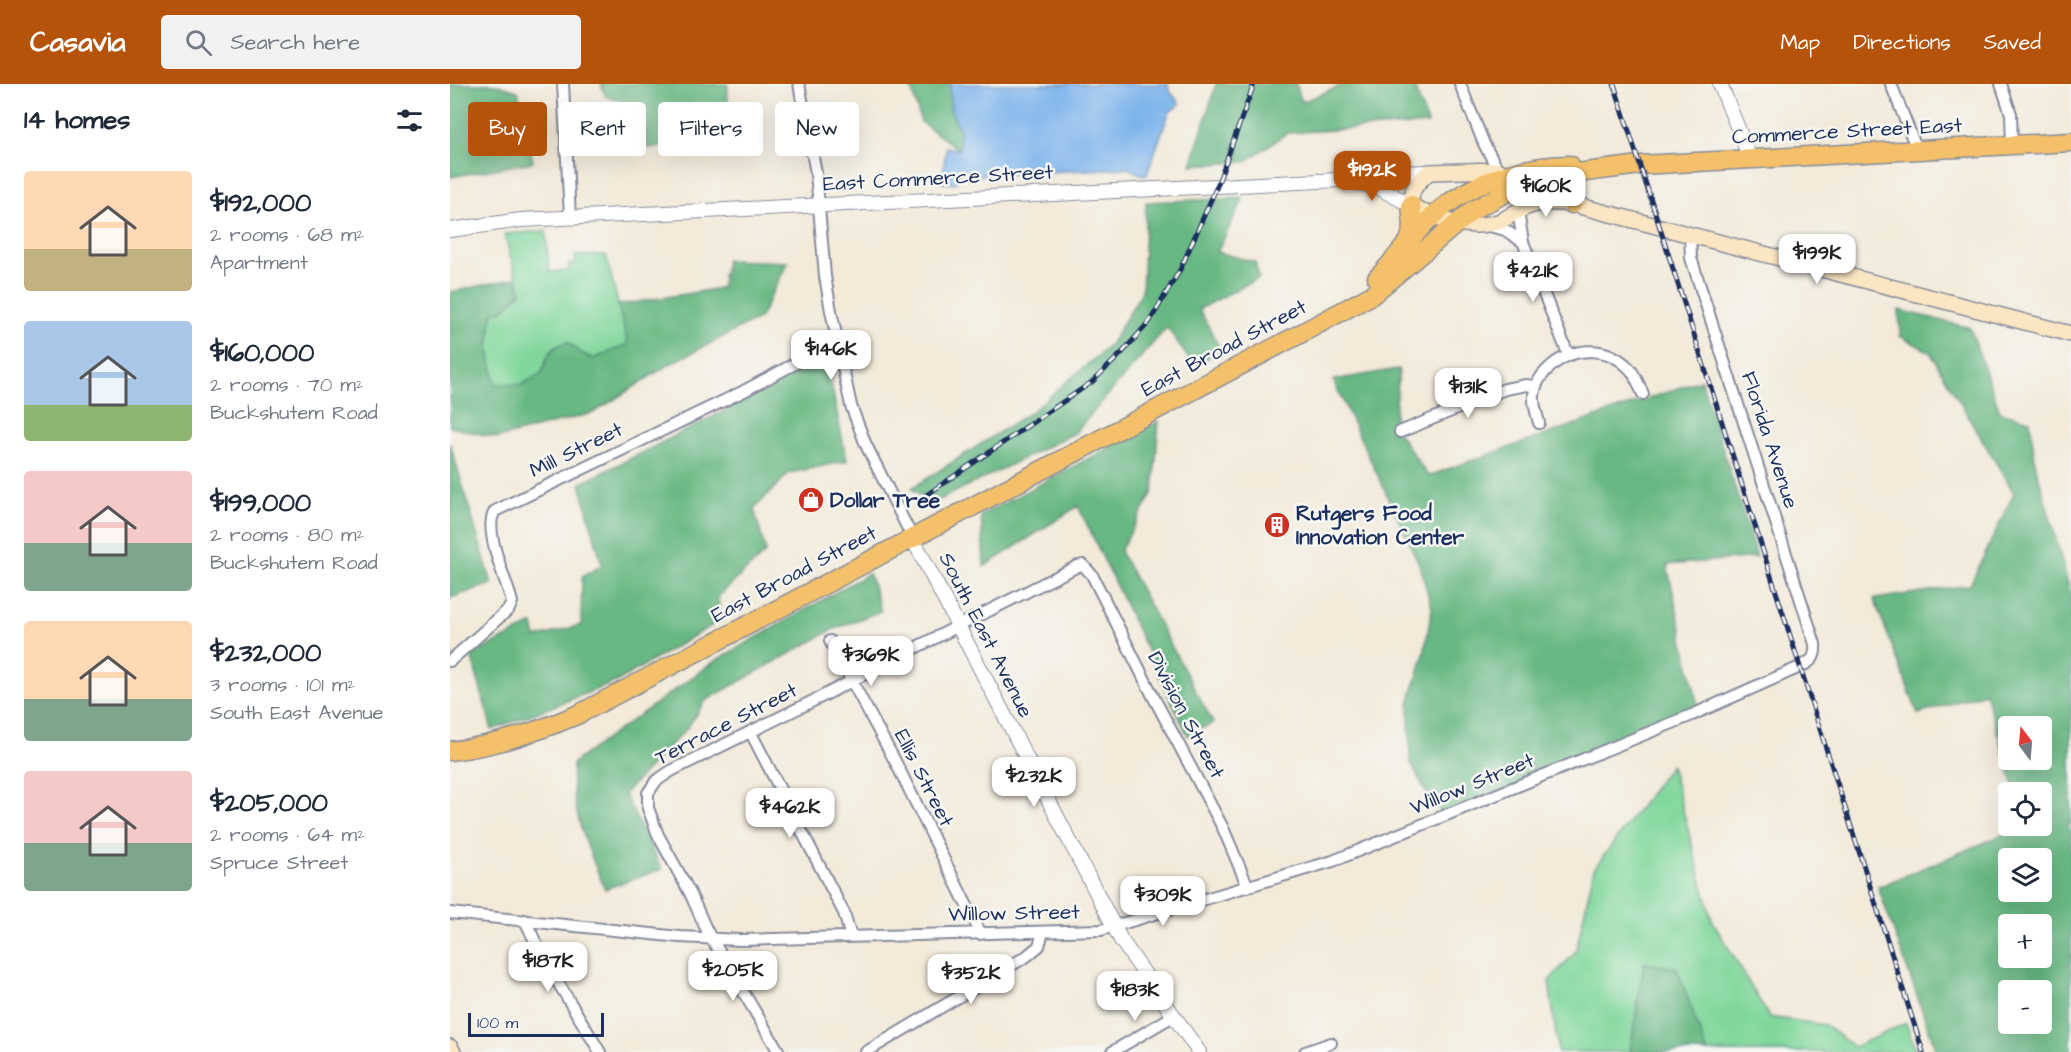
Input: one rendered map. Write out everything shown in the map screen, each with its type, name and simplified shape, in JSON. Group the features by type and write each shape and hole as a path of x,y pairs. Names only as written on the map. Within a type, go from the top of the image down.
{"highway":[{"name":"Commerce Street East","path":"1507,177 1554,176 1625,166 1750,158 2071,142"},
{"name":"Commerce Street East","path":"1507,177 1531,167 1550,165 1625,166"},
{"path":"1572,204 1566,190 1569,179 1576,172"},
{"name":"East Broad Street","path":"450,751 512,739 579,714 1372,296 1433,217 1479,184 1507,177"},
{"name":"East Broad Street","path":"1407,252 1465,224 1473,210 1507,177"},
{"path":"1407,252 1413,226 1411,205"}],"main road":[{"name":"Commerce Street East","path":"1429,172 1477,170 1507,177"},
{"path":"1429,172 1414,187 1411,205 1433,217 1465,224 1497,222 1541,202 1572,204"},
{"path":"1507,177 1572,204 2071,334"},
{"path":"1507,177 1518,211"},
{"path":"450,1047 453,1052"}],"street":[{"path":"563,84 570,217"},
{"name":"South East Avenue","path":"799,84 811,140 825,276 851,406 857,425 912,537 1114,927 1199,1052"},
{"path":"1460,84 1484,144 1507,177"},
{"path":"1720,84 1750,158"},
{"path":"1891,84 1917,150"},
{"path":"2001,84 2011,114 2012,145"},
{"path":"1477,170 1483,159 1484,144"},
{"name":"East Commerce Street","path":"450,230 522,220 570,217 1339,180 1371,174 1429,172"},
{"path":"1339,180 1379,188 1411,205"},
{"path":"1518,211 1523,242 1568,354"},
{"path":"1465,224 1500,228 1523,242"},
{"name":"Florida Avenue","path":"1690,235 1691,258 1815,644 1816,656"},
{"name":"Mill Street","path":"450,661 508,609 512,602 491,531 491,516 495,511 742,392 813,354 838,345"},
{"path":"1539,423 1534,405 1536,387 1550,367 1568,354 1591,351 1610,355 1629,368 1643,394"},
{"path":"1400,432 1504,389 1527,385 1536,387"},
{"name":"Terrace Street","path":"711,938 658,835 648,808 648,793 656,781 671,771 751,733 1071,568 1083,565"},
{"name":"Division Street","path":"1083,565 1092,575 1223,828 1248,887"},
{"name":"Ellis Street","path":"830,641 895,761 981,934"},
{"name":"Willow Street","path":"450,913 740,940 1086,932 1114,927 1333,861 1692,715 1813,661 1816,656"},
{"path":"751,733 844,913 851,937"},
{"path":"525,920 542,956 600,1052"},
{"path":"866,1052 1028,956 1039,946 1043,932"},
{"path":"711,938 779,1052"},
{"path":"1112,1052 1173,1016"},
{"path":"1305,1052 1331,1043"}],"green space":[{"path":"450,84 495,84 518,91 520,102 468,102 468,156 532,156 533,162 450,177"},
{"path":"601,84 728,84 728,102 658,102 658,146 646,148 646,102 623,102 605,96"},
{"path":"910,84 950,84 951,110 960,130 959,150 921,122"},
{"path":"1216,84 1296,84 1302,102 1345,84 1413,84 1428,124 1287,133 1245,162 1191,165"},
{"path":"1244,198 1217,252 1255,262 1259,278 1199,309 1220,348 1195,368 1167,327 1075,433 929,505 912,488 1031,412 1110,345 1142,292 1146,202"},
{"path":"546,231 549,272 569,271 569,264 576,264 575,256 606,255 628,344 593,359 568,342 561,344 548,357 542,373 522,385 495,384 489,350 492,314 504,309 521,292 504,234"},
{"path":"726,260 788,262 760,318 668,365 593,413 498,438 450,427 450,292 517,278 521,292 504,309 492,314 489,350 495,384 522,385 542,373 550,353 561,344 568,342 593,359 628,344 618,305 721,288"},
{"path":"1899,310 1970,328 2000,412 2030,420 2036,467 2071,593 2071,824 2068,825 2071,831 2071,1052 1937,1052 1878,887 2000,836 2052,836 2052,782 2013,782 2009,770 2052,770 2052,716 1998,716 1998,735 1985,693 1918,714 1874,599 1970,585 2014,493 1930,352 1900,336"},
{"path":"826,359 847,461 789,473 754,509 766,552 718,597 721,620 616,682 492,730 471,655 533,624 536,638 581,625 582,577 602,565 580,484"},
{"path":"1399,369 1394,426 1428,476 1701,380 1757,557 1667,565 1698,706 1444,817 1426,792 1410,761 1409,703 1424,654 1432,608 1419,564 1333,380"},
{"path":"1159,421 1153,492 1120,551 1213,723 1188,736 1078,506 984,567 981,515"},
{"path":"450,443 492,584 450,598"},
{"path":"869,573 881,611 832,630 705,701 688,727 624,794 662,869 605,889 586,844 577,813 573,763 715,661"},
{"path":"1671,765 1712,920 1769,1017 1825,1025 1854,1047 1906,1023 1916,1052 1707,1052 1701,1037 1644,963 1630,1052 1558,1052 1549,981 1576,951 1594,869"},
{"path":"1644,963 1677,968 1707,1052 1630,1052"}],"water":[{"path":"950,84 1168,84 1169,90 1180,104 1169,113 1147,174 1142,175 1128,168 965,176 954,183 942,183 946,147 959,150 960,130 951,110"}],"railway":[{"path":"919,500 1092,382 1150,321 1181,268 1217,186 1254,84"},
{"path":"1614,84 1923,1052"}],"place":[{"name":"Dollar Tree","path":"811,500"},
{"name":"Rutgers Food Innovation Center","path":"1277,525"}]}
